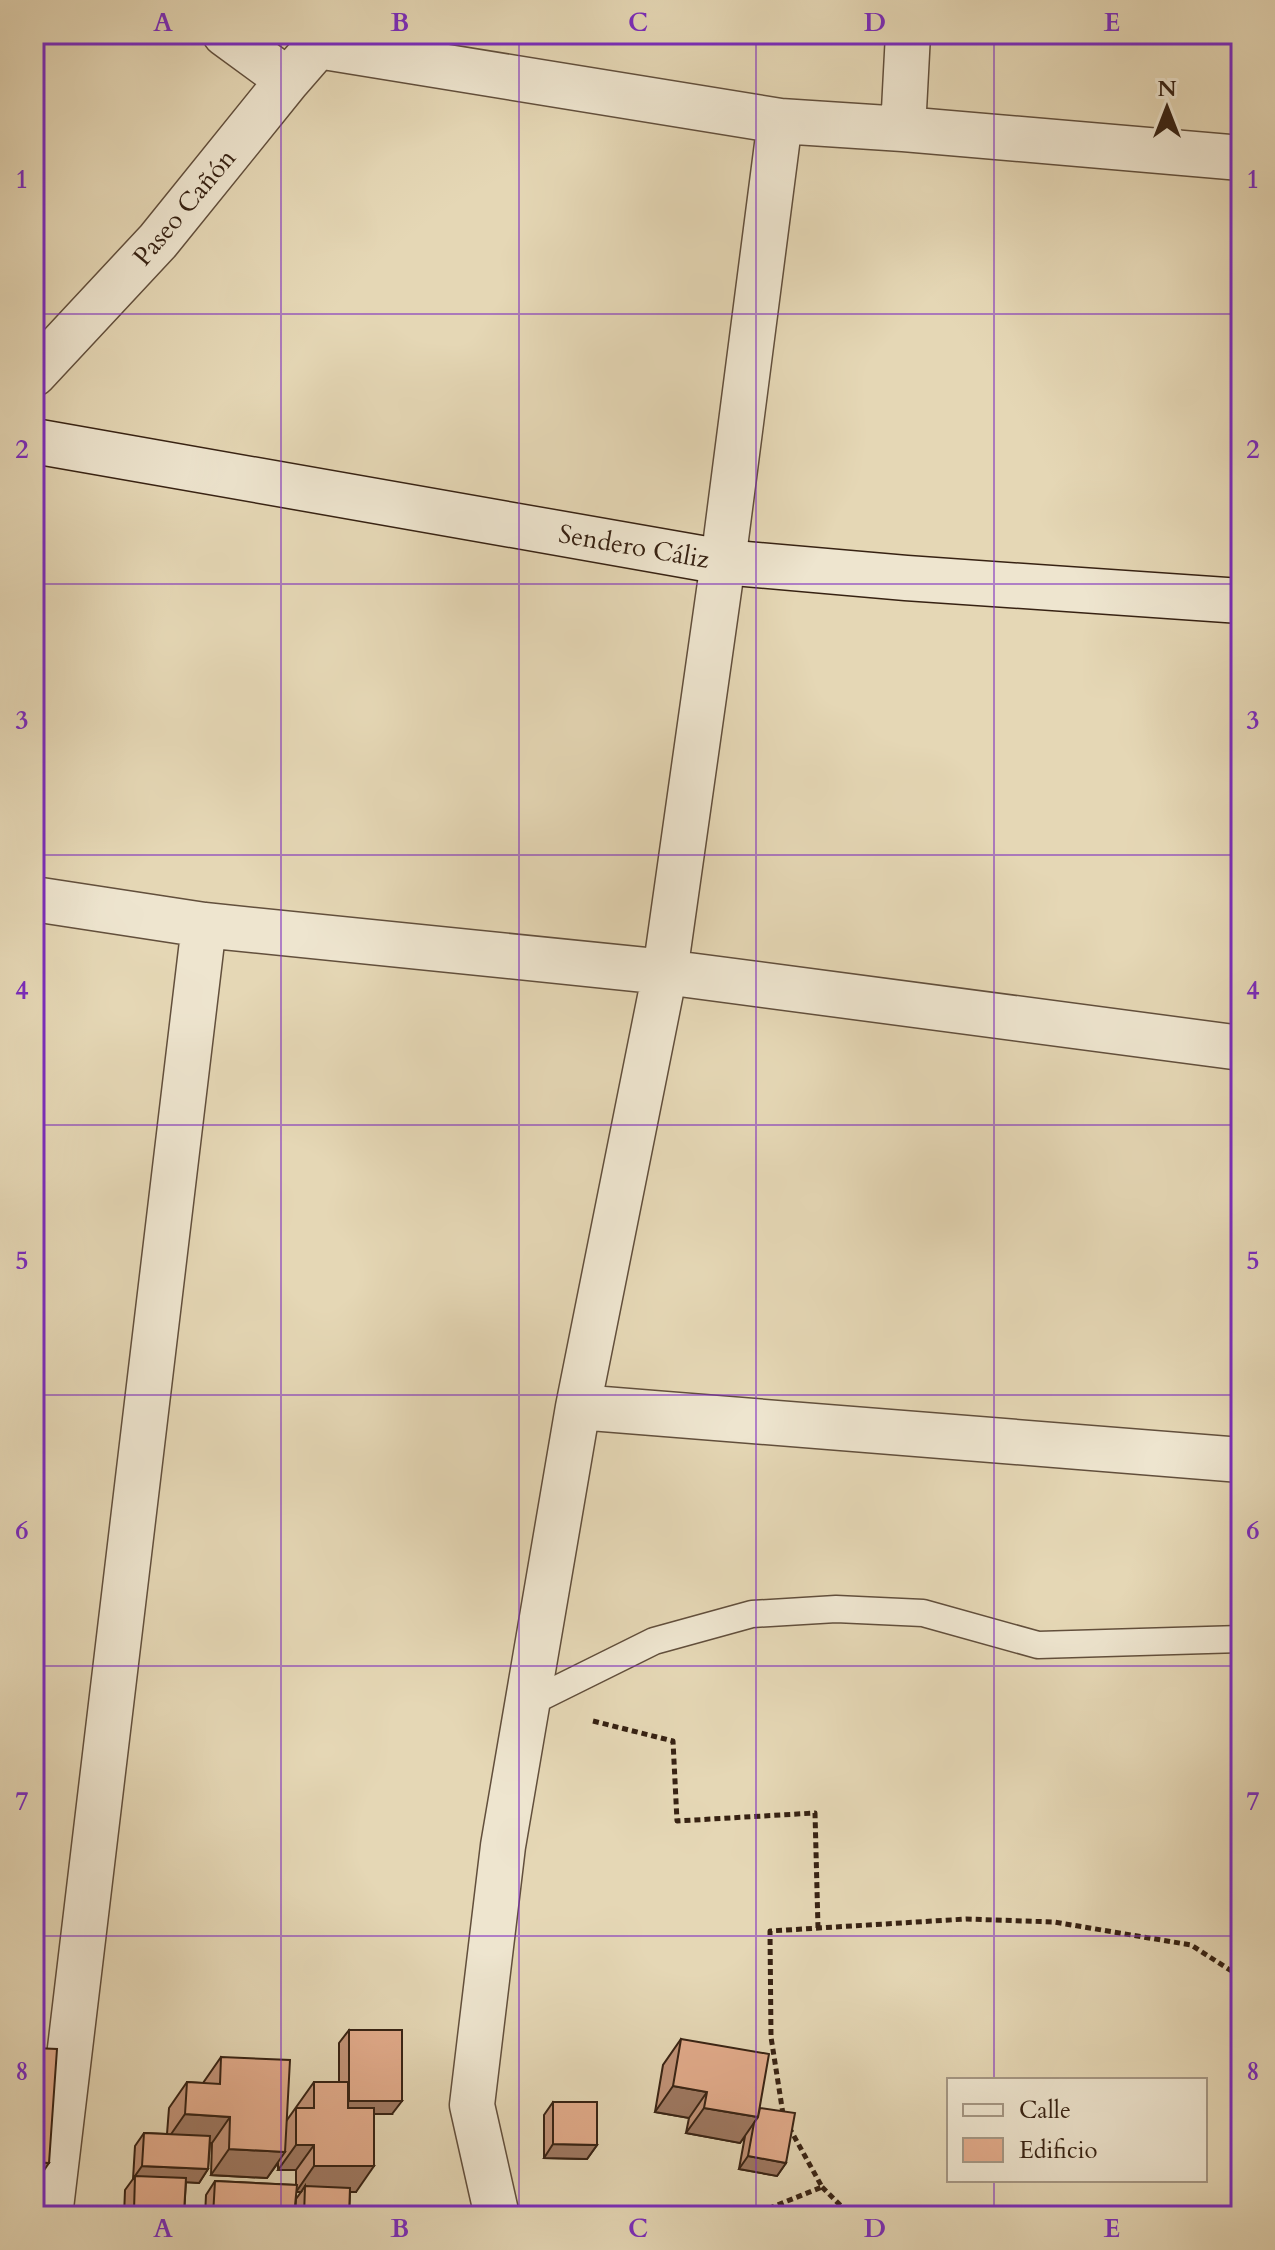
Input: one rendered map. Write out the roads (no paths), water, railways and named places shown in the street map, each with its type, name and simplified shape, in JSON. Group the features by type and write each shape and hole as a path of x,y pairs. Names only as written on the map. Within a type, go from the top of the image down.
{"street":[{"path":"225,34 288,80"},
{"path":"903,129 908,34"},
{"path":"323,40 780,121 1241,158"},
{"name":"Paseo Cañón","path":"34,374 158,241 323,40"},
{"path":"497,2216 472,2105 503,1846 578,1407 665,972 723,562 780,121"},
{"name":"Sendero Cáliz","path":"34,441 723,562 1241,601"},
{"path":"34,899 204,925 665,972 1241,1048"},
{"path":"50,2216 204,925"},
{"path":"578,1407 1241,1460"}],"lane":[{"path":"527,1704 654,1641 752,1614 836,1609 923,1613 1038,1645 1241,1639"}]}
